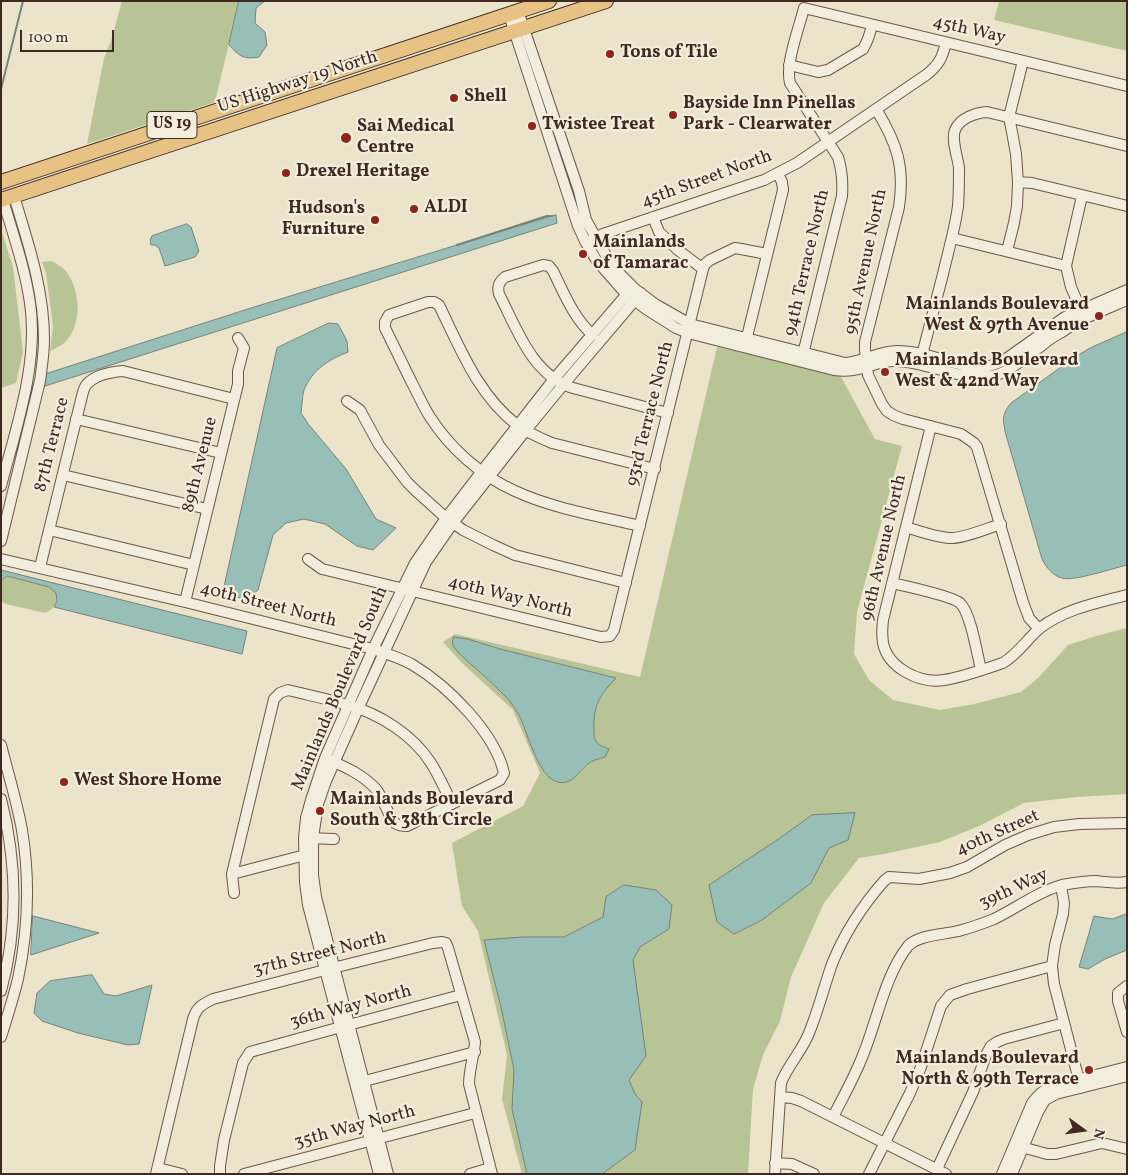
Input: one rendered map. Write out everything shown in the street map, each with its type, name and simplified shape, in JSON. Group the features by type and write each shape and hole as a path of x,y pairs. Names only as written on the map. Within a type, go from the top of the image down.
{"highway":[{"name":"US Highway 19 North","path":"1,182 549,1"},
{"name":"US Highway 19 North","path":"6,199 606,1"},
{"path":"229,125 244,114 339,82 346,67"},
{"path":"6,199 24,185 167,137 208,114"}],"street":[{"name":"45th Way","path":"804,8 1127,86"},
{"name":"94th Terrace North","path":"802,357 842,196 843,182 838,157 790,83 788,76 804,8"},
{"path":"514,13 578,226 586,243 597,260 661,319 689,329 802,357 845,363 921,360 969,376 982,377 1001,374 1083,314 1127,290"},
{"path":"789,66 818,72 828,70 863,48 872,25"},
{"path":"519,30 579,190 586,220 608,258 634,294"},
{"name":"45th Street North","path":"586,243 603,234 778,174 797,163 935,68 942,58 946,43"},
{"path":"1007,252 1017,206 1018,182 1009,117 1023,61"},
{"name":"95th Avenue North","path":"866,362 865,342 901,193 900,164 897,150 892,135 876,109"},
{"path":"921,360 952,238 957,209 959,183 954,139 955,130 961,122 970,116 987,112 1127,146"},
{"path":"745,343 783,190 778,174"},
{"path":"1018,182 1032,183 1127,206"},
{"path":"1082,196 1066,266 1071,287 1083,314"},
{"path":"1,486 22,403 32,332 26,280 6,199"},
{"path":"1,541 40,381 44,340 40,293 35,269 6,199"},
{"path":"653,217 659,232 678,250 703,269 710,260 735,248 767,254"},
{"path":"952,238 1066,266"},
{"path":"593,335 584,328 553,270 549,266 544,265 505,277 500,281 498,287 499,294 526,347 535,361 558,382 668,413"},
{"name":"93rd Terrace North","path":"610,636 614,630 655,469 703,269"},
{"name":"Mainlands Boulevard South","path":"388,1174 374,1139 330,969 316,897 306,818 311,800 407,589 415,563 450,521 593,335 634,294"},
{"name":"Mainlands Boulevard South","path":"558,382 634,294"},
{"path":"1083,314 1127,300"},
{"path":"640,526 536,500 515,491 486,474 454,447 429,416 385,328 385,322 389,316 428,302 434,302 439,306 477,380 489,398 522,428 560,446 655,469"},
{"name":"89th Avenue","path":"185,602 238,384 238,371 244,348 238,338"},
{"path":"30,355 43,355"},
{"path":"866,362 868,375 882,404 893,416 962,434 974,443 981,457 1023,602 1029,618 1039,629"},
{"name":"87th Terrace","path":"40,568 76,418 86,385 94,379 123,371 234,399"},
{"path":"347,400 360,410 379,445 407,482 450,521 463,530 515,555 626,583"},
{"path":"76,418 221,453"},
{"name":"96th Avenue North","path":"930,426 883,620 884,645 898,666 907,673 920,678 933,681 944,680 981,670"},
{"path":"63,475 207,509"},
{"path":"906,527 952,538 1001,524"},
{"path":"49,530 194,565"},
{"name":"40th Street North","path":"1,559 185,602 378,651 412,664 428,674 460,703 490,742 502,766 504,773 500,780 452,804"},
{"name":"40th Way North","path":"308,559 322,568 601,637 610,636"},
{"path":"892,583 959,602 966,612 981,670 1012,658 1039,629 1060,615 1127,595"},
{"path":"234,893 232,874 274,699 280,693 288,690 353,707 372,714 395,727 416,744 430,762 452,804 407,826 400,826 394,822 382,798 375,789 362,777 330,760"},
{"path":"1,745 22,831 26,888 25,928 18,978 1,1038"},
{"path":"1,798 10,847 14,903 9,956 1,991"},
{"name":"40th Street","path":"780,1097 781,1083 784,1075 809,1034 822,992 839,948 861,912 884,880 889,878 919,879 950,873 967,867 1005,845 1054,827 1079,824 1127,824"},
{"path":"309,838 334,839"},
{"name":"Mainlands Boulevard South","path":"309,838 304,855 308,905 330,969"},
{"path":"232,874 304,855"},
{"name":"39th Way","path":"833,1117 862,1057 890,979 900,958 909,945 925,937 960,931 976,926 1046,890 1078,882 1127,882"},
{"path":"1061,886 1064,902 1063,914 1052,966 1054,984 1080,1083"},
{"name":"37th Street North","path":"157,1171 193,1019 198,1008 204,1003 213,999 438,942 446,943 462,996"},
{"path":"869,1174 921,1067 941,1006 946,999 956,992 1052,966"},
{"path":"1123,989 1118,1001 1127,1032"},
{"path":"462,996 475,1042 475,1052 468,1084 491,1171 470,1174"},
{"name":"36th Way North","path":"220,1174 224,1140 243,1063 250,1052 462,996"},
{"path":"814,1174 792,1164 775,1169 780,1097 801,1101 941,1172 991,1046 1004,1039 1064,1023"},
{"path":"359,1083 475,1052"},
{"path":"1080,1083 1127,1066"},
{"path":"1012,1174 1018,1146 1032,1103 1038,1095 1053,1086 1127,1076"},
{"name":"35th Way North","path":"244,1174 475,1113"},
{"name":"Mainlands Boulevard South","path":"374,1139 379,1174"},
{"path":"1018,1146 1047,1154 1056,1154 1102,1143 1127,1149"},
{"path":"1002,1174 1018,1146"},
{"path":"157,1171 182,1174"}],"green space":[{"path":"122,1 239,1 215,102 87,144 104,58 111,41"},
{"path":"999,1 1127,1 1127,51 994,20"},
{"path":"1,229 13,267 23,352 16,383 1,388"},
{"path":"52,261 65,270 70,277 78,305 76,324 72,333 64,343 50,351 53,326 46,273 42,262"},
{"path":"717,347 840,375 875,439 902,446 857,612 854,654 869,680 893,700 940,710 974,704 1021,692 1039,677 1068,645 1127,628 1127,794 1024,803 979,826 940,842 859,858 824,903 791,977 780,1021 763,1055 753,1089 748,1174 522,1174 502,1099 507,1055 478,931 462,906 452,843 523,806 540,773 513,710 461,662 443,642 455,634 640,677"},
{"path":"7,576 49,587 56,593 57,601 52,609 45,613 6,604 1,601 1,581"}],"water":[{"path":"239,1 265,1 256,8 255,23 265,32 267,45 259,57 249,58 242,56 229,45"},
{"path":"556,215 557,223 42,387 45,374 251,308"},
{"path":"187,224 191,227 199,251 195,257 165,266 159,248 151,245 151,237"},
{"path":"329,323 338,324 347,341 348,352 322,366 312,376 304,390 301,413 346,469 376,519 396,528 373,550 357,546 325,524 304,519 286,523 273,535 258,590 247,599 237,597 223,591 277,348"},
{"path":"1127,332 1127,565 1075,578 1062,578 1050,571 1042,559 1006,435 1004,415 1011,403 1075,357 1090,348"},
{"path":"1,570 247,631 242,654 54,607 57,601 56,593 49,587 7,576 1,581"},
{"path":"454,637 616,678 602,695 595,713 595,740 609,749 605,757 590,763 569,781 564,783 553,780 542,769 514,707 498,689 458,652 452,641"},
{"path":"855,813 848,840 829,848 811,883 762,920 734,934 717,922 709,885 812,815"},
{"path":"624,885 656,890 672,905 669,929 640,947 633,960 646,1056 629,1080 635,1094 642,1102 635,1150 602,1174 527,1174 512,1109 514,1070 484,940 522,937 564,937 603,917 606,897"},
{"path":"1127,914 1127,950 1105,959 1088,969 1079,967 1094,916 1112,919"},
{"path":"33,916 99,933 31,955"},
{"path":"92,975 104,994 116,996 152,985 139,1044 128,1045 78,1033 42,1021 34,1013 37,993 50,981"}],"waterway":[{"path":"1,89 23,1"},
{"path":"457,245 552,216"}],"place":[{"name":"Tons of Tile","path":"610,54"},
{"name":"Shell","path":"454,98"},
{"name":"Bayside Inn Pinellas Park - Clearwater","path":"673,115"},
{"name":"Twistee Treat","path":"532,126"},
{"name":"Sai Medical Centre","path":"346,138"},
{"name":"Drexel Heritage","path":"286,173"},
{"name":"ALDI","path":"414,209"},
{"name":"Hudson's Furniture","path":"375,220"},
{"name":"Mainlands of Tamarac","path":"583,254"},
{"name":"Mainlands Boulevard West & 97th Avenue","path":"1099,316"},
{"name":"Mainlands Boulevard West & 42nd Way","path":"885,372"},
{"name":"West Shore Home","path":"64,782"},
{"name":"Mainlands Boulevard South & 38th Circle","path":"320,811"},
{"name":"Mainlands Boulevard North & 99th Terrace","path":"1089,1070"}]}
